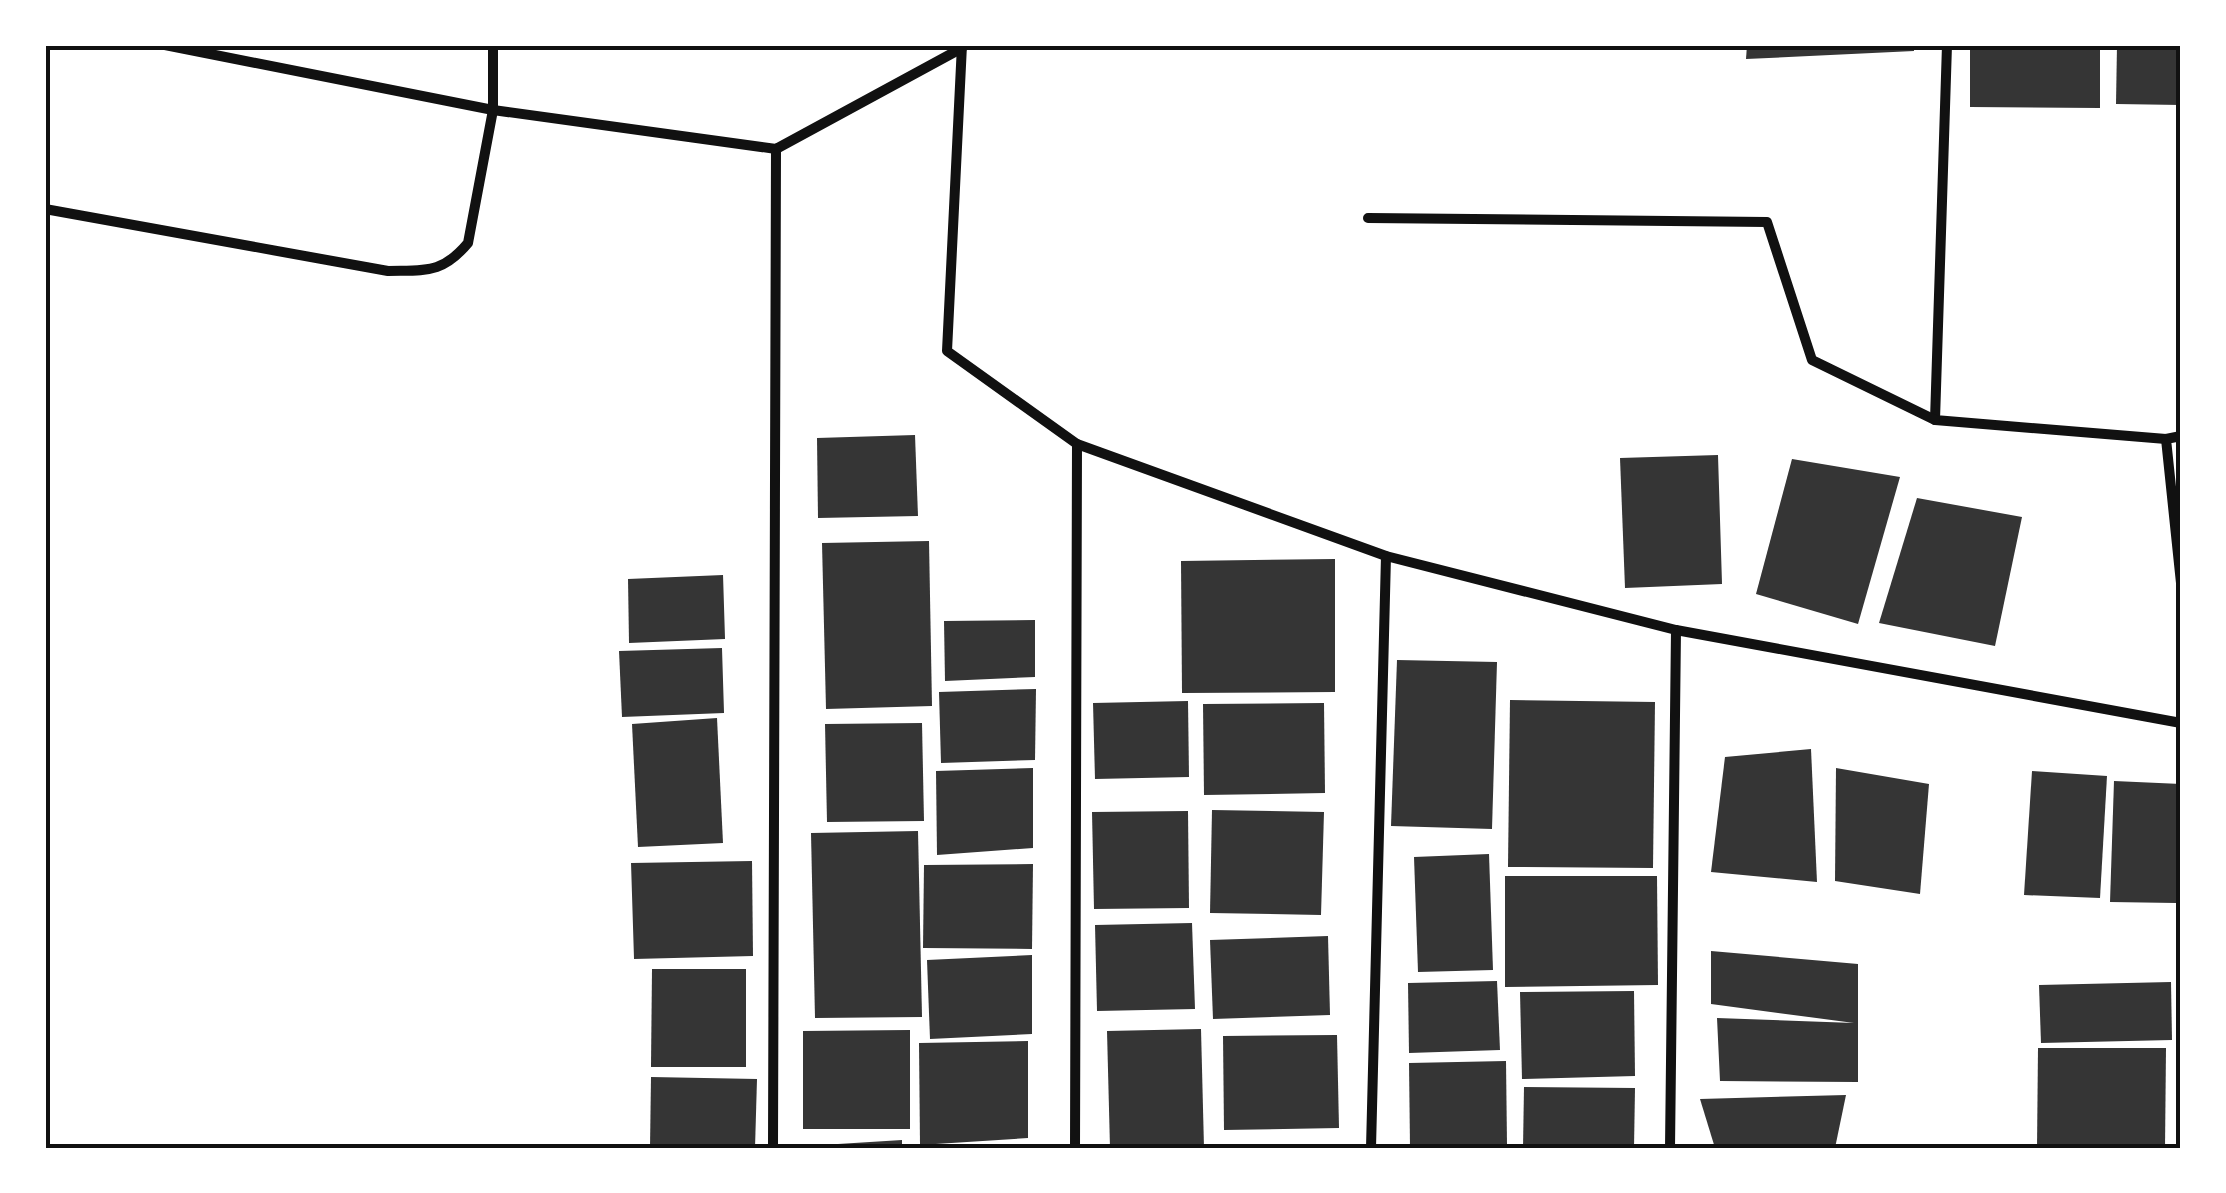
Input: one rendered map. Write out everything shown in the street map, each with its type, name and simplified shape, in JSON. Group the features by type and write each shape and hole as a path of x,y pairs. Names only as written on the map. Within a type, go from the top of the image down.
{"street":[{"path":"166,45 493,110 776,149 962,47"},
{"path":"45,209 388,270 429,270 454,260 468,243 493,110 494,45"},
{"path":"1935,420 1947,45"},
{"path":"962,47 947,351 1077,444 1386,556 1676,630 2181,724"},
{"path":"772,1148 776,149"},
{"path":"1368,218 1767,222 1812,360 1935,420 2166,439 2181,436"},
{"path":"2166,439 2181,583"},
{"path":"1074,1148 1077,444"},
{"path":"1371,1148 1386,556"},
{"path":"1670,1148 1676,630"}],"building":[{"path":"1747,45 1914,45 1914,51 1746,59"},
{"path":"1970,45 2100,45 2100,108 1970,107"},
{"path":"2117,45 2181,45 2181,105 2116,104"},
{"path":"915,435 918,516 818,518 817,438"},
{"path":"1718,455 1722,584 1625,588 1620,458"},
{"path":"1792,459 1900,477 1858,624 1756,594"},
{"path":"1917,498 2022,517 1995,646 1879,623"},
{"path":"929,541 932,706 826,709 822,543"},
{"path":"1335,559 1335,692 1182,693 1181,561"},
{"path":"723,575 725,639 629,643 628,579"},
{"path":"1035,620 1035,677 945,681 944,621"},
{"path":"722,648 724,713 622,717 619,651"},
{"path":"1397,660 1497,662 1492,829 1391,826"},
{"path":"1036,689 1035,760 941,763 939,692"},
{"path":"1510,700 1655,702 1653,868 1508,867"},
{"path":"1188,701 1189,777 1095,779 1093,703"},
{"path":"1324,703 1325,793 1204,795 1203,704"},
{"path":"717,718 723,843 638,847 632,724"},
{"path":"922,723 924,821 827,822 825,724"},
{"path":"1811,749 1817,882 1711,872 1725,757"},
{"path":"1033,768 1033,848 937,855 936,771"},
{"path":"1836,768 1929,784 1920,894 1835,881"},
{"path":"2032,771 2107,776 2100,898 2024,895"},
{"path":"2114,781 2181,784 2176,903 2110,902"},
{"path":"1212,810 1324,812 1321,915 1210,913"},
{"path":"1188,811 1189,908 1094,909 1092,812"},
{"path":"918,831 922,1017 815,1018 811,833"},
{"path":"1489,854 1493,970 1418,972 1414,857"},
{"path":"752,861 753,956 634,959 631,863"},
{"path":"1033,864 1032,949 923,948 924,865"},
{"path":"1505,876 1657,876 1658,985 1505,987"},
{"path":"1192,923 1195,1009 1097,1011 1095,925"},
{"path":"1328,936 1330,1015 1213,1019 1210,940"},
{"path":"1711,951 1858,964 1858,1082 1720,1081 1717,1018 1854,1023 1711,1004"},
{"path":"1032,955 1032,1034 930,1039 927,960"},
{"path":"652,969 746,969 746,1067 651,1067"},
{"path":"1497,981 1500,1050 1409,1053 1408,983"},
{"path":"2171,982 2172,1040 2041,1043 2039,985"},
{"path":"1634,991 1635,1076 1522,1079 1520,992"},
{"path":"1201,1029 1204,1148 1110,1148 1107,1031"},
{"path":"910,1030 910,1129 803,1129 803,1031"},
{"path":"1337,1035 1339,1128 1224,1130 1223,1036"},
{"path":"1028,1041 1028,1138 920,1145 919,1043"},
{"path":"2038,1048 2166,1048 2165,1148 2037,1148"},
{"path":"1506,1061 1507,1145 1410,1147 1409,1063"},
{"path":"651,1077 757,1079 755,1148 650,1148"},
{"path":"1524,1087 1635,1088 1634,1148 1523,1148"},
{"path":"1846,1095 1835,1148 1715,1148 1700,1099"},
{"path":"902,1140 902,1148 822,1148 822,1145"}]}
